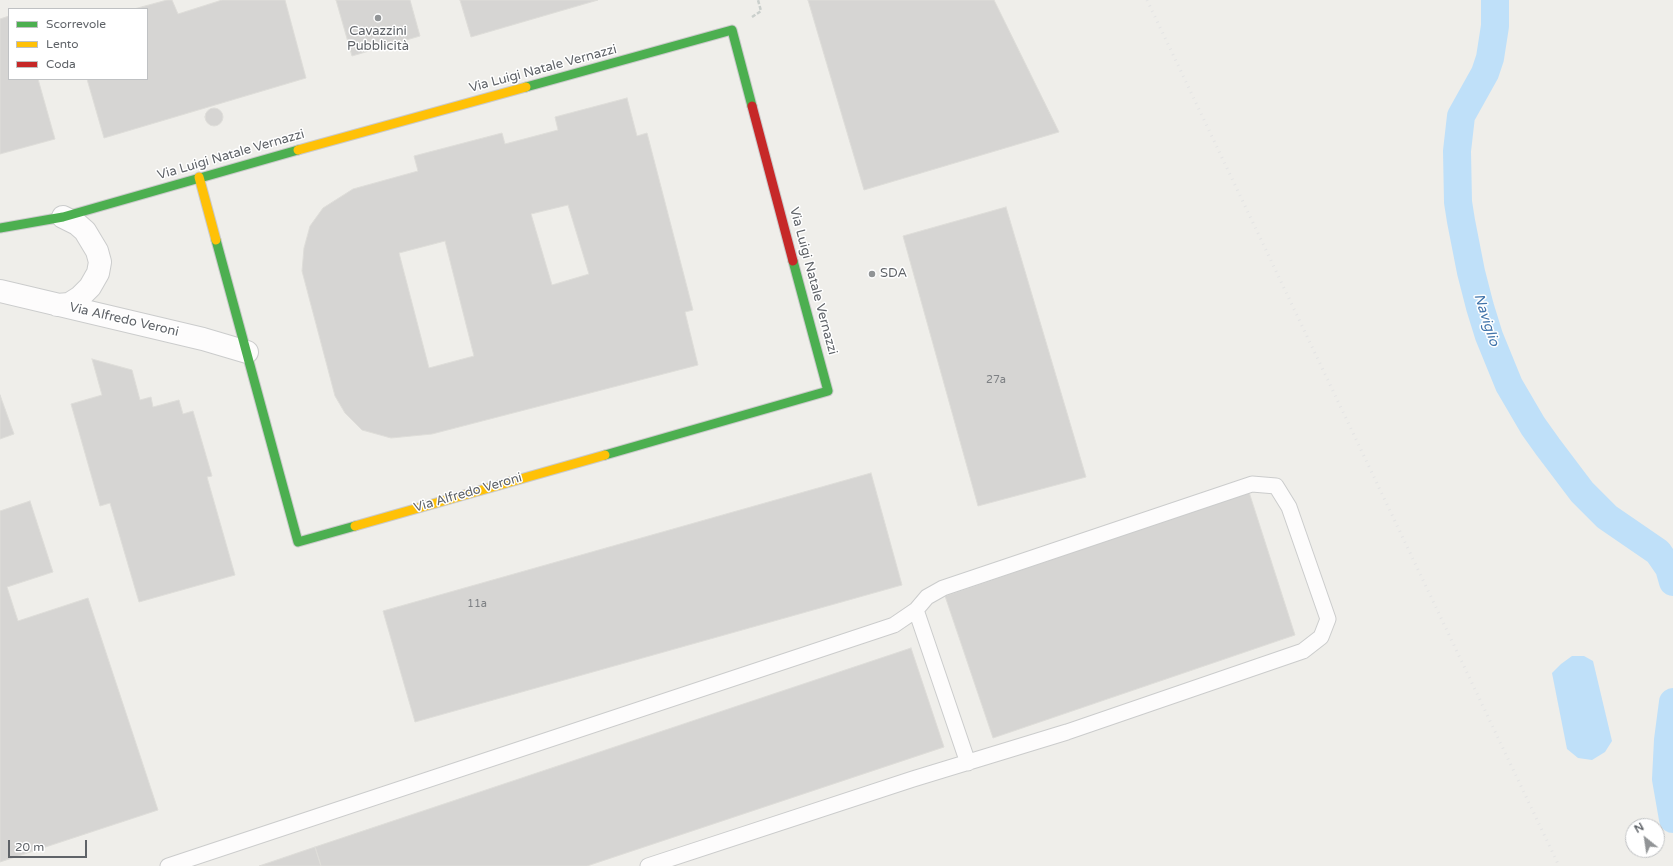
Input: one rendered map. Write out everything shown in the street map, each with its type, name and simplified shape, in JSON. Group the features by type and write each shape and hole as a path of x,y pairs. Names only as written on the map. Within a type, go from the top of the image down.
{"street":[{"name":"Via Luigi Natale Vernazzi","path":"0,228 63,217 199,177 732,30 828,391"},
{"name":"Via Alfredo Veroni","path":"199,177 298,542 828,391"},
{"path":"57,305 69,304 80,298 90,287 98,273 100,262 97,251 85,231 77,224 63,217"},
{"name":"Via Alfredo Veroni","path":"0,291 203,339 247,352"}],"lane":[{"path":"168,866 894,625 916,610 927,597 943,588 1252,484 1276,486 1289,507 1328,619 1321,637 1303,652 1067,732 648,866"},
{"path":"916,610 968,763"}],"water":[{"path":"1572,656 1584,656 1593,661 1612,741 1605,752 1592,760 1578,758 1567,749 1552,673"}],"building":[{"path":"172,0 178,14 222,0 285,0 306,78 104,138 87,80 148,80 148,8 138,8"},
{"name":"Cavazzini Pubblicità","path":"336,0 410,0 420,36 352,56"},
{"path":"460,0 598,0 471,37"},
{"path":"808,0 994,0 1059,132 864,190"},
{"path":"8,16 8,80 38,80 55,139 0,154 0,19"},
{"path":"627,98 637,136 647,133 693,310 685,312 698,365 432,434 391,438 362,430 345,413 335,396 302,271 304,248 310,226 323,208 353,189 418,171 414,156 502,133 505,144 558,130 555,117","holes":["568,205 589,274 552,285 531,214","445,241 474,356 429,368 399,253"]},
{"path":"214,108 220,111 223,117 220,123 214,126 208,123 205,117 208,111"},
{"path":"1006,207 1086,477 978,506 903,236"},
{"path":"92,359 132,370 140,400 151,397 153,407 179,400 183,414 193,411 212,476 207,477 235,575 139,602 110,503 100,506 71,404 102,395"},
{"path":"0,395 14,434 0,439"},
{"path":"871,473 902,585 415,722 383,611"},
{"path":"1249,492 1295,635 993,738 945,596"},
{"path":"30,501 53,572 7,587 18,621 88,598 158,810 0,862 0,511"},
{"path":"911,648 944,747 587,866 321,866 315,847"},
{"path":"315,847 321,866 259,866"}],"waterway":[{"name":"Naviglio","path":"1495,0 1495,26 1490,58 1485,73 1461,116 1457,151 1458,202 1471,272 1480,307 1489,336 1509,385 1533,426 1582,492 1607,517 1658,552 1669,568 1673,582"},
{"name":"Naviglio","path":"1673,702 1668,740 1666,779 1673,819"}],"railway":[{"path":"1147,0 1559,866"}],"traffic: fast":[{"path":"526,87 732,30 752,106"},
{"path":"0,228 63,217 298,150"},
{"path":"216,240 298,542 355,526"},
{"path":"605,455 828,391 793,261"}],"traffic: slow":[{"path":"298,150 526,87"},
{"path":"199,177 216,240"},
{"path":"355,526 605,455"}],"traffic: jam":[{"path":"752,106 793,261"}],"place":[{"name":"Cavazzini Pubblicità","path":"378,18"},
{"name":"SDA","path":"872,274"}]}
